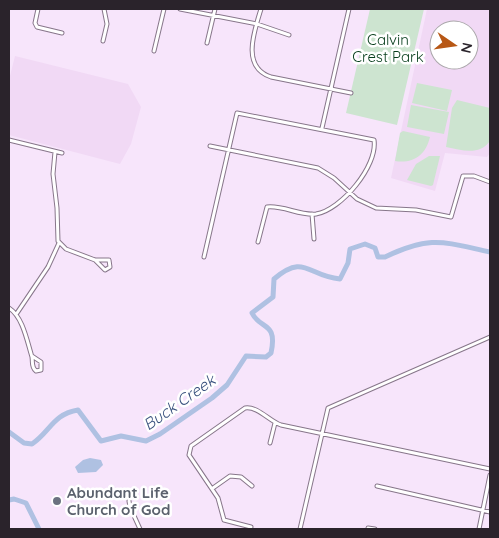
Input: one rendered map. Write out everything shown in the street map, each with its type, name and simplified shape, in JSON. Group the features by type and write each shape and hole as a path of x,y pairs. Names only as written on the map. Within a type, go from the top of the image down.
{"street":[{"path":"38,9 35,23 37,27 62,33"},
{"path":"103,41 107,24 104,9"},
{"path":"154,51 164,9"},
{"path":"180,9 257,24 289,34"},
{"path":"207,43 215,9"},
{"path":"261,9 252,52 257,67 271,77 352,93"},
{"path":"322,128 349,9"},
{"path":"204,257 238,112 374,140 367,170 348,192 328,210 312,214 267,206 258,242"},
{"path":"9,140 62,154"},
{"path":"210,146 315,167 331,175 348,192 364,203 376,208 414,210 451,217 464,176 474,176 490,182"},
{"path":"55,152 53,174 58,208 56,236 59,243 66,249 95,260 109,260 111,264 109,269 102,268 95,260"},
{"path":"312,214 314,239"},
{"path":"16,313 48,267 59,243"},
{"path":"9,308 16,313 21,321 32,356 34,370 41,370 41,362 32,356"},
{"path":"300,529 328,408 490,337"},
{"path":"251,527 224,520 213,488 190,455 192,446 245,408 255,409 275,423 490,469"},
{"path":"270,443 275,423"},
{"path":"478,529 490,474"},
{"path":"213,488 230,476 241,477 252,486"},
{"path":"377,486 490,512"},
{"path":"129,501 130,508 140,529"},
{"path":"368,528 375,529"}],"shaded area":[{"path":"427,9 490,9 490,153 487,157 445,153 435,191 391,178"},
{"path":"15,56 128,84 141,107 131,144 120,164 9,135 9,80"}],"green space":[{"name":"Calvin Crest Park","path":"370,9 424,9 397,125 346,113"},
{"path":"417,83 452,90 447,111 412,103"},
{"path":"457,100 490,108 490,141 481,149 470,151 446,147 452,108"},
{"path":"411,105 449,112 444,134 407,127"},
{"path":"403,131 430,137 425,149 418,157 408,161 395,161 400,133"},
{"path":"429,156 440,156 433,185 407,180 416,164"}],"water":[{"path":"90,458 101,460 103,465 96,472 78,473 75,467 83,460"}],"waterway":[{"name":"Buck Creek","path":"9,432 24,443 32,444 57,419 78,410 101,441 121,436 146,441 160,434 212,398 227,385 246,356 266,357 271,353 273,343 270,331 252,313 273,297 274,279 284,271 300,267 340,279 348,263 350,249 365,244 375,248 378,257 385,257 414,246 437,242 490,252"},
{"name":"Buck Creek","path":"9,500 14,499 26,503 39,529"}],"place":[{"name":"Abundant Life Church of God","path":"57,501"}]}
